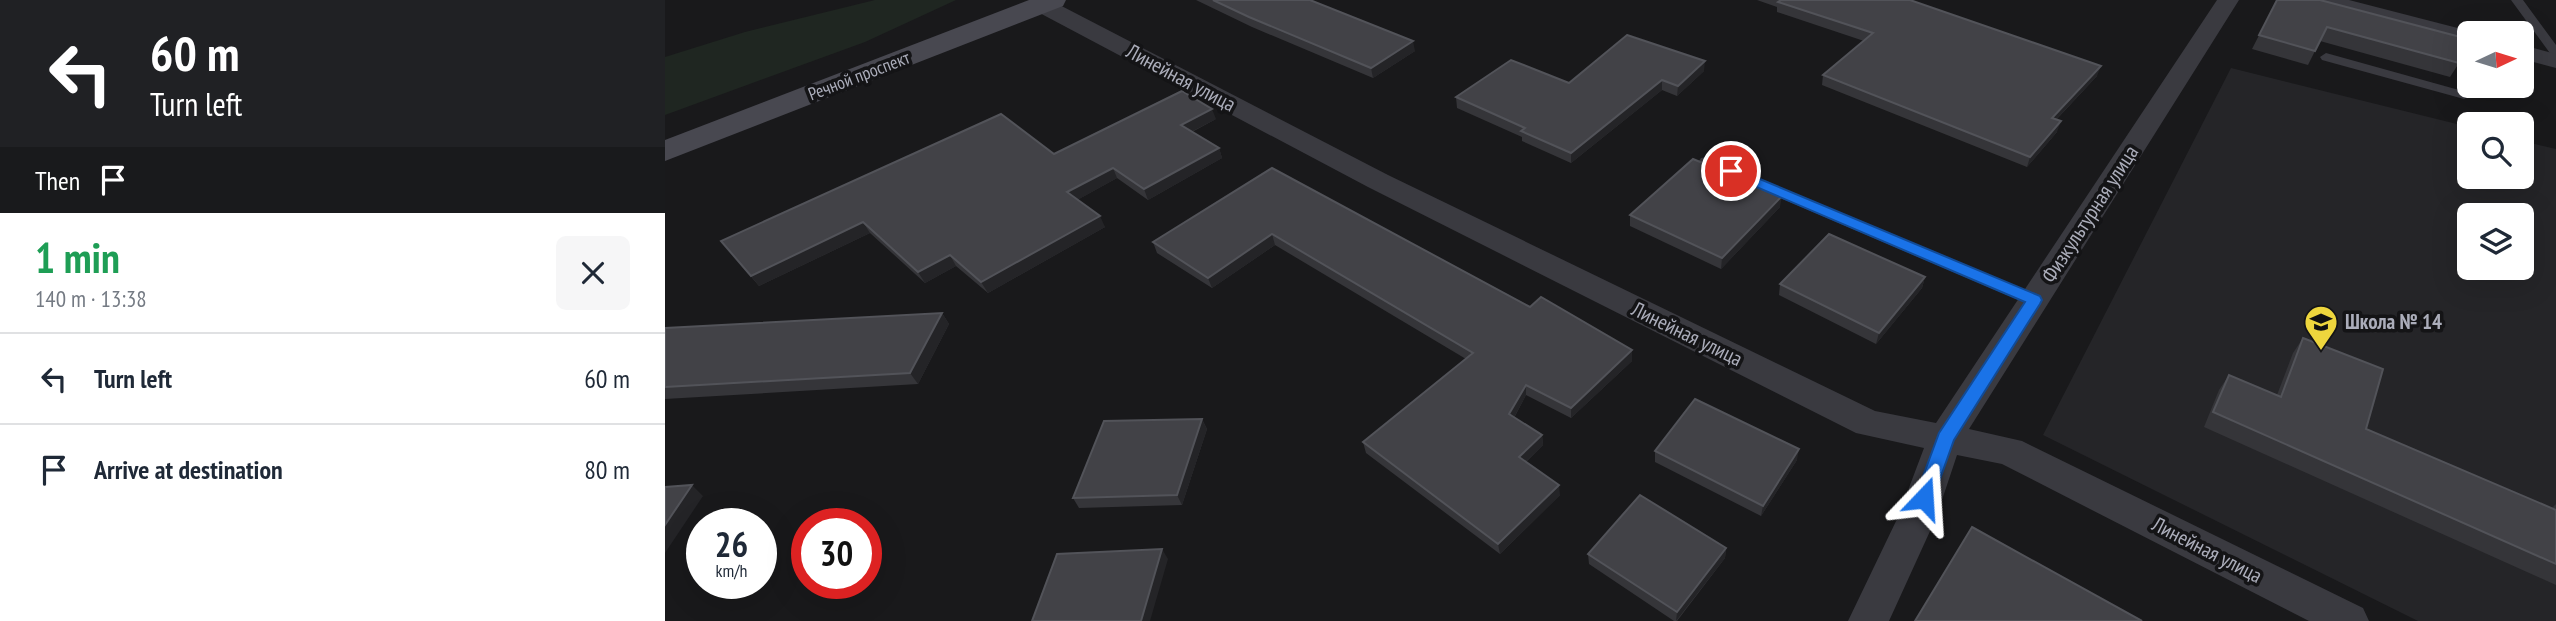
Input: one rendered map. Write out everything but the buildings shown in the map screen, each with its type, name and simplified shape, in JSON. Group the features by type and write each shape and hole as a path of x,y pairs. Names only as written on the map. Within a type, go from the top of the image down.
{"street":[{"name":"Физкультурная улица","path":"1868,621 1917,518 1945,438 2228,0"},
{"path":"2323,0 2457,35"},
{"name":"Речной проспект","path":"665,151 1047,2"},
{"name":"Линейная улица","path":"1047,2 1378,181 1868,423 2009,452 2315,613 2349,621"},
{"path":"2534,55 2556,61"}],"lane":[{"path":"2517,0 2556,53"},
{"path":"2326,57 2457,93"},
{"path":"1706,161 2034,300"}],"shaded area":[{"path":"875,0 956,0 865,42 665,115 665,57 745,32"},
{"name":"Школа № 14","path":"2231,68 2457,124 2457,189 2534,189 2534,144 2556,149 2556,621 2418,621 2043,435"}],"place":[{"name":"Школа № 14","path":"2321,352"}],"route":[{"path":"1731,171 2034,300 1945,438 1924,498"}]}
